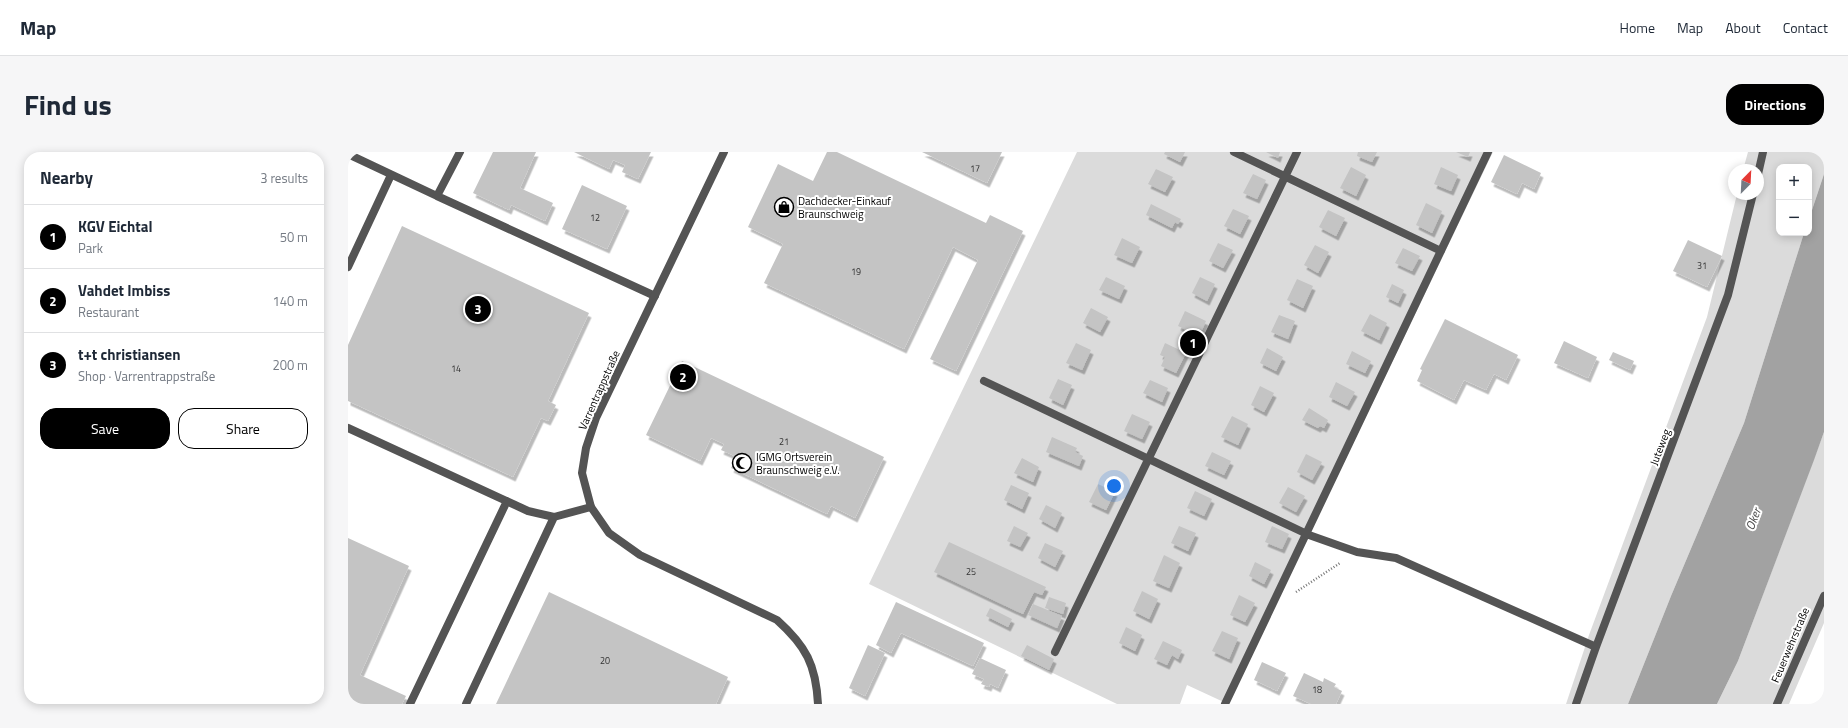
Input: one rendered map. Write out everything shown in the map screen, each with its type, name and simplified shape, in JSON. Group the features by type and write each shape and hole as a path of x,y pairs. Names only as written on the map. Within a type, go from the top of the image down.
{"street":[{"path":"436,196 460,152"},
{"name":"Varrentrappstraße","path":"724,152 596,418 586,448 582,473 591,507 609,533 640,555 777,620 795,636 810,661 816,680 818,704"},
{"path":"1234,152 1440,251"},
{"path":"1055,652 1297,152"},
{"path":"1225,704 1488,152"},
{"path":"1761,164 1764,152"},
{"path":"348,154 655,296"},
{"path":"348,267 391,175"},
{"name":"Juteweg","path":"1576,704 1728,296 1752,200"},
{"path":"984,381 1306,533 1357,552 1396,558 1596,647"},
{"path":"348,428 528,511 554,517 591,507"},
{"path":"410,704 507,501"},
{"path":"466,704 554,517"},
{"name":"Feuerwehrstraße","path":"1777,704 1824,596"}],"path":[{"path":"1294,593 1357,552"}],"shaded area":[{"path":"1077,152 1493,152 1228,704 1187,685 1180,704 1117,704 869,584"},
{"path":"1748,152 1824,152 1824,174 1812,210 1812,164 1776,164 1776,236 1803,236 1744,423 1671,596 1628,704 1566,704 1589,635 1707,317 1736,200 1764,200 1764,164 1745,164"},
{"path":"1824,432 1824,623 1789,704 1717,704 1738,661"}],"water":[{"name":"Oker","path":"1824,174 1824,432 1814,460 1738,661 1717,704 1628,704 1671,596 1744,423 1803,236 1812,236 1812,210"}],"building":[{"path":"493,152 536,152 520,188 553,203 545,221 511,205 509,210 473,193"},
{"path":"574,152 651,152 638,179 622,172 625,165 613,160 609,169"},
{"path":"827,152 837,152 986,223 990,215 1023,231 956,371 930,359 978,260 953,247 904,349 764,283 783,244 748,227 778,164 813,181"},
{"path":"922,152 1002,152 987,183"},
{"path":"1165,152 1185,152 1180,162 1164,154"},
{"path":"1266,152 1280,152 1278,158"},
{"path":"1358,152 1377,152 1372,162 1357,156"},
{"path":"1456,152 1470,152 1468,157"},
{"path":"1504,155 1541,173 1534,189 1522,183 1517,194 1491,182"},
{"path":"1351,167 1366,175 1356,196 1340,188"},
{"path":"1441,167 1458,175 1451,191 1434,184"},
{"path":"1156,169 1173,177 1165,192 1148,184"},
{"path":"1253,174 1266,180 1257,199 1243,193"},
{"path":"582,185 627,206 607,249 562,229"},
{"path":"1426,203 1442,211 1432,233 1416,225"},
{"path":"1151,204 1181,219 1178,224 1175,222 1172,228 1146,215"},
{"path":"1233,209 1249,216 1240,234 1224,226"},
{"path":"1328,210 1345,218 1336,236 1319,227"},
{"path":"402,226 589,313 548,401 556,405 548,421 541,418 513,477 348,401 348,345"},
{"path":"1122,238 1140,247 1132,263 1114,255"},
{"path":"1688,240 1722,256 1707,287 1673,271"},
{"path":"1218,243 1233,250 1223,268 1209,261"},
{"path":"1315,245 1329,252 1318,273 1304,265"},
{"path":"1403,248 1420,256 1412,271 1395,263"},
{"path":"1106,277 1125,286 1119,299 1099,290"},
{"path":"1200,277 1215,284 1207,301 1192,293"},
{"path":"1297,279 1313,286 1303,308 1287,300"},
{"path":"1392,284 1404,290 1398,303 1386,297"},
{"path":"1091,308 1108,317 1100,332 1083,323"},
{"path":"1185,311 1206,321 1202,330 1197,328 1195,334 1178,326"},
{"path":"1370,314 1387,323 1379,340 1361,331"},
{"path":"1279,315 1295,321 1288,339 1271,332"},
{"path":"1445,319 1518,355 1506,380 1494,374 1486,390 1464,380 1454,400 1417,381 1422,370 1420,369"},
{"path":"1564,341 1597,357 1588,378 1554,363"},
{"path":"1076,343 1091,350 1082,370 1066,363"},
{"path":"1165,343 1186,353 1176,373 1161,366 1165,357 1160,355"},
{"path":"1267,348 1283,357 1276,371 1260,363"},
{"path":"1352,351 1371,361 1365,373 1346,364"},
{"path":"1613,352 1634,361 1630,370 1609,360"},
{"path":"682,361 884,457 855,518 831,506 827,514 731,468 737,457 721,450 724,444 711,438 700,461 646,435"},
{"path":"1058,379 1072,385 1063,405 1049,398"},
{"path":"1150,380 1168,388 1162,402 1143,393"},
{"path":"1336,382 1355,392 1347,406 1329,397"},
{"path":"1260,386 1274,393 1264,412 1251,405"},
{"path":"1309,408 1328,420 1324,428 1320,426 1318,428 1302,420"},
{"path":"1132,414 1150,422 1142,439 1124,431"},
{"path":"1232,416 1248,424 1238,445 1221,437"},
{"path":"1052,437 1077,448 1075,452 1083,456 1079,466 1046,452"},
{"path":"1212,452 1231,461 1224,475 1205,466"},
{"path":"1306,454 1322,462 1312,480 1297,472"},
{"path":"1022,458 1039,467 1033,482 1014,473"},
{"path":"1098,484 1115,492 1106,510 1089,502"},
{"path":"1011,485 1029,493 1022,509 1004,500"},
{"path":"1288,487 1305,496 1296,512 1279,503"},
{"path":"1195,491 1212,499 1204,516 1187,508"},
{"path":"1046,505 1062,513 1055,528 1039,519"},
{"path":"1014,526 1028,533 1020,547 1007,541"},
{"path":"1179,526 1196,533 1188,551 1171,543"},
{"path":"1272,526 1289,534 1282,549 1265,542"},
{"path":"348,538 409,566 360,675 406,696 402,704 348,704"},
{"path":"949,542 1046,587 1042,595 1034,592 1023,614 934,572"},
{"path":"1045,543 1063,551 1055,567 1038,558"},
{"path":"1164,555 1180,563 1169,588 1153,581"},
{"path":"1255,562 1271,570 1264,584 1249,576"},
{"path":"1142,591 1158,599 1149,619 1133,611"},
{"path":"549,592 728,677 716,704 496,704"},
{"path":"1239,595 1255,603 1245,622 1230,615"},
{"path":"1049,597 1066,603 1063,614 1045,608"},
{"path":"896,602 984,643 973,666 901,633 891,653 876,645"},
{"path":"1033,604 1062,616 1057,628 1028,615"},
{"path":"990,608 1012,619 1008,627 986,616"},
{"path":"1126,627 1142,635 1135,651 1119,643"},
{"path":"1222,631 1238,638 1229,659 1212,651"},
{"path":"1163,641 1182,650 1178,659 1172,655 1167,665 1154,659"},
{"path":"868,645 885,653 865,696 849,688"},
{"path":"1027,645 1054,659 1049,670 1021,656"},
{"path":"980,658 1006,670 998,688 990,684 989,687 981,684 984,679 972,674"},
{"path":"1262,662 1286,673 1277,691 1254,680"},
{"path":"1304,673 1323,682 1324,678 1336,684 1334,687 1342,691 1336,704 1311,704 1293,696"}],"place":[{"name":"Dachdecker-Einkauf Braunschweig","path":"784,207"},
{"name":"t+t christiansen","path":"478,309"},
{"name":"KGV Eichtal","path":"1193,343"},
{"name":"Vahdet Imbiss","path":"683,377"},
{"name":"IGMG Ortsverein Braunschweig e.V.","path":"742,463"}]}
